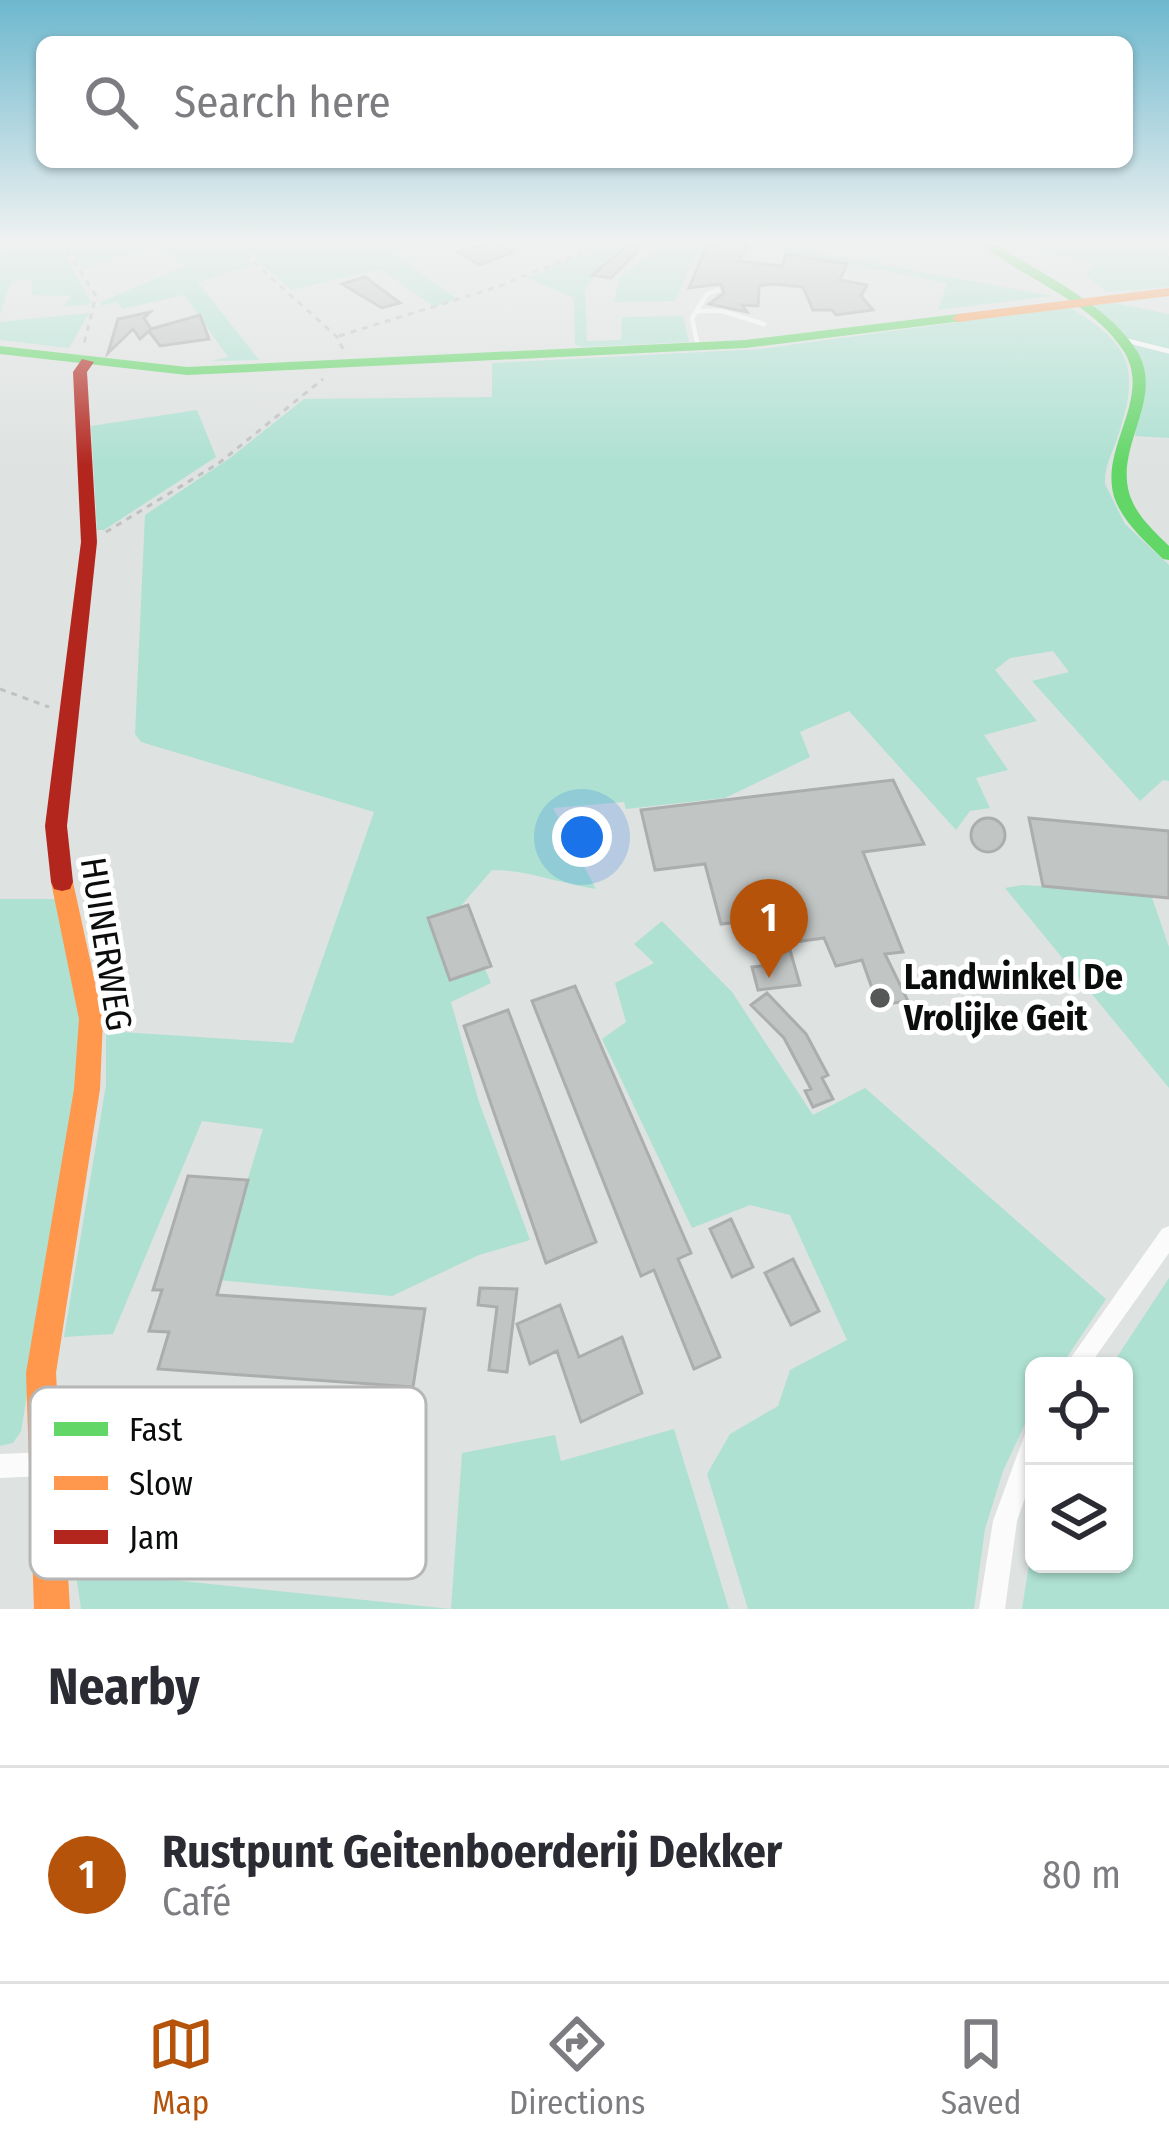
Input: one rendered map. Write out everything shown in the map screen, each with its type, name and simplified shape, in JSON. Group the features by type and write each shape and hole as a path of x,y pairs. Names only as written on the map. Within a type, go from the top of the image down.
{"street":[{"path":"0,350 187,371 339,366 698,347 962,315"},
{"path":"1089,315 1124,340 1138,367 1137,389 1117,465 1117,488 1130,517 1169,555"},
{"name":"HUINERWEG","path":"42,1387 87,1089 91,1019 58,864 56,826 89,542 82,359"},
{"path":"1082,1357 1169,1236"},
{"path":"992,1609 1005,1521 1025,1464"},
{"path":"0,1466 30,1465"},
{"name":"HUINERWEG","path":"51,1579 52,1609"}],"lane":[{"path":"693,315 698,347"},
{"path":"735,315 764,324"},
{"path":"1124,340 1169,351"}],"path":[{"path":"82,359 92,315"},
{"path":"313,315 337,337 407,315"},
{"path":"89,542 204,473 339,366"},
{"path":"0,689 70,715"}],"green space":[{"path":"88,315 69,348 0,340 0,322"},
{"path":"198,315 224,315 259,360 211,361 228,357"},
{"path":"574,315 586,315 587,341 621,340 622,317 683,316 689,342 582,347 575,344"},
{"path":"1010,315 1081,315 1106,334 1126,361 1129,376 1105,484 1125,524 1169,565 1169,781 1163,780 1140,801 1032,681 1069,672 1053,651 1010,658 995,670 1037,721 984,735 1008,770 976,778 990,808 970,811 956,830 849,711 800,732 810,757 725,798 626,809 624,802 553,808 596,889 492,870 459,908 491,983 451,1002 479,1102 530,1240 479,1255 392,1296 217,1280 263,1129 202,1121 113,1334 64,1337 106,1085 106,1031 293,1043 374,812 141,742 135,734 145,515 230,458 304,399 492,397 492,363 760,349"},
{"path":"1097,315 1169,315 1169,349 1129,339"},
{"path":"1132,344 1169,354 1169,438 1135,436 1144,368"},
{"path":"197,410 216,457 104,530 97,530 91,426"},
{"path":"1005,888 1150,892 1169,947 1169,1088"},
{"path":"0,899 56,899 69,944 85,1050 21,1431 13,1443 0,1446"},
{"path":"662,921 732,992 813,1115 865,1088 1106,1299 1067,1357 1025,1357 1025,1424 1003,1471 985,1529 974,1609 748,1609 707,1474 730,1434 778,1406 790,1370 847,1340 790,1215 750,1205 692,1228 602,1039 626,1022 615,983 654,963 634,944"},
{"path":"1169,1278 1169,1609 1022,1609 1028,1573 1133,1573 1133,1357 1117,1357"},
{"path":"674,1429 729,1609 451,1609 462,1453 555,1435 561,1461"},
{"path":"77,1579 163,1579 451,1609 81,1609"}],"building":[{"path":"147,315 144,318 151,329 200,315 209,339 160,346 149,331 140,339 133,329 108,353 118,319"},
{"path":"893,780 924,844 863,852 903,952 885,954 908,1001 878,1005 862,960 836,966 824,938 788,943 800,985 758,990 752,967 770,965 756,920 721,924 705,864 655,870 641,810"},
{"path":"988,818 1000,823 1005,835 1000,847 988,852 976,847 971,835 976,823"},
{"path":"1029,818 1169,831 1169,898 1043,886"},
{"path":"468,905 491,966 450,980 428,918"},
{"path":"575,986 691,1253 678,1259 720,1357 694,1369 654,1270 641,1276 532,1001"},
{"path":"767,993 806,1034 828,1075 822,1078 833,1099 813,1107 805,1091 811,1089 784,1038 751,1005"},
{"path":"508,1010 596,1242 546,1263 464,1026"},
{"path":"188,1176 248,1180 217,1295 425,1309 413,1387 158,1369 169,1332 149,1331 162,1290 153,1290"},
{"path":"731,1219 753,1267 732,1277 710,1229"},
{"path":"793,1259 819,1311 791,1325 765,1273"},
{"path":"480,1288 517,1289 507,1372 489,1370 497,1307 478,1305"},
{"path":"560,1305 579,1357 622,1337 642,1393 581,1422 557,1351 530,1364 517,1324"}],"traffic: fast":[{"path":"1095,315 1119,336 1138,370 1140,388 1120,461 1122,497 1142,529 1169,555"},
{"path":"0,350 187,371 745,344 958,318"}],"traffic: slow":[{"path":"958,318 982,315"},
{"path":"42,1387 87,1089 91,1019 62,882"},
{"path":"51,1579 52,1609"}],"traffic: jam":[{"path":"62,882 56,826 89,542 80,372 87,362"}],"place":[{"name":"Rustpunt Geitenboerderij Dekker","path":"769,978"},
{"name":"Landwinkel De Vrolijke Geit","path":"880,998"}]}
